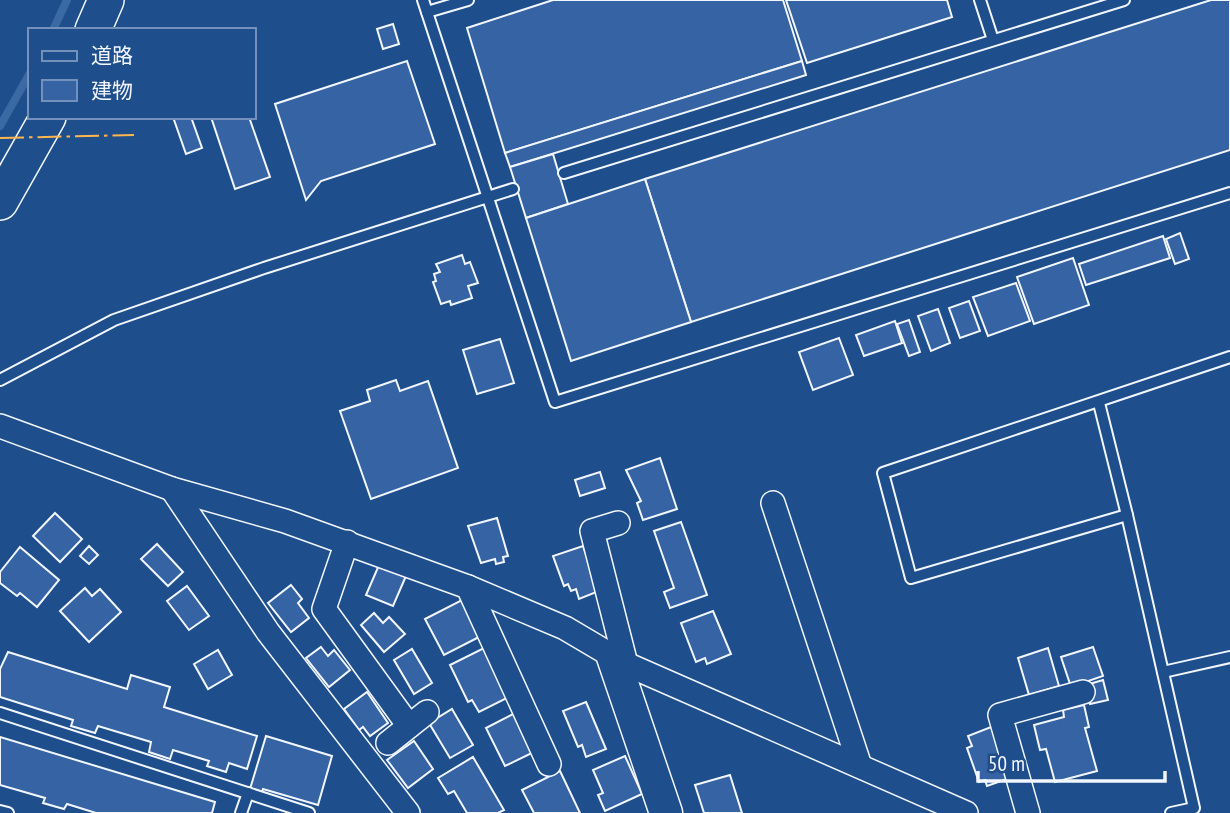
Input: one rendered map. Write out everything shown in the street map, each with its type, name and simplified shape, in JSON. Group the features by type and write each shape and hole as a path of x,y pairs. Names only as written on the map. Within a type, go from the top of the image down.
{"main road":[{"path":"94,28 106,0"},
{"path":"0,202 47,119"}],"street":[{"path":"0,426 172,489 347,542 468,587 565,628 619,661 965,813"},
{"path":"172,489 268,632 408,813"},
{"path":"773,503 860,766"},
{"path":"618,523 592,531 619,661 666,813"},
{"path":"347,542 324,609 418,719 387,743"},
{"path":"468,587 549,764"},
{"path":"1028,813 1000,715 1083,692"}],"lane":[{"path":"423,0 555,402 1230,193"},
{"path":"427,12 468,0"},
{"path":"981,0 993,40"},
{"path":"564,173 993,40 1095,4 1124,0"},
{"path":"0,380 114,320 264,268 513,189"},
{"path":"1127,515 911,578 883,473 1230,357"},
{"path":"1099,403 1194,808 1171,813"},
{"path":"1163,672 1230,657"},
{"path":"0,713 309,813"},
{"path":"241,813 248,793"},
{"path":"0,811 8,813"}],"building":[{"path":"553,0 783,0 802,61 505,153 467,28"},
{"path":"786,0 947,0 952,17 807,63"},
{"path":"1211,0 1230,0 1230,150 691,322 645,179"},
{"path":"393,24 399,44 383,49 377,29"},
{"path":"407,61 435,144 321,181 306,200 275,104"},
{"path":"802,61 806,75 510,167 505,153"},
{"path":"174,119 192,119 202,148 186,154"},
{"path":"212,119 250,119 270,177 235,189"},
{"path":"553,154 568,204 526,218 510,167"},
{"path":"645,179 691,322 571,361 526,218"},
{"path":"1180,233 1189,259 1175,264 1166,239"},
{"path":"1163,236 1170,258 1086,285 1079,264"},
{"path":"462,255 465,264 470,262 478,283 468,286 472,298 451,305 450,301 441,304 433,282 436,281 434,274 440,272 436,264"},
{"path":"1073,258 1089,305 1034,324 1017,277"},
{"path":"1016,283 1030,321 988,336 973,297"},
{"path":"969,301 980,331 960,338 949,308"},
{"path":"938,309 950,343 931,351 918,316"},
{"path":"909,320 920,352 909,356 897,324"},
{"path":"895,321 902,343 864,356 856,335"},
{"path":"839,338 853,375 813,390 799,352"},
{"path":"500,339 514,383 477,394 463,350"},
{"path":"396,380 400,391 428,381 458,468 371,499 340,411 370,401 367,390"},
{"path":"660,458 677,509 643,520 637,503 641,501 626,470"},
{"path":"600,472 605,488 580,496 575,480"},
{"path":"55,513 82,539 60,562 33,536"},
{"path":"497,518 508,556 503,557 504,562 496,564 495,559 481,563 468,526"},
{"path":"681,522 707,595 670,608 664,592 674,588 654,531"},
{"path":"157,544 183,572 168,586 141,559"},
{"path":"89,546 98,555 89,564 80,556"},
{"path":"583,546 599,591 579,599 576,589 571,591 568,584 564,586 553,556"},
{"path":"20,547 59,580 37,607 20,593 17,596 0,583 0,572"},
{"path":"379,565 406,576 393,606 366,595"},
{"path":"291,585 302,599 298,603 309,618 291,632 268,603"},
{"path":"187,586 209,616 189,630 167,601"},
{"path":"85,588 92,596 100,589 121,612 89,642 60,611"},
{"path":"462,600 481,636 444,655 425,619"},
{"path":"713,611 731,654 707,664 705,658 696,662 681,623"},
{"path":"374,613 383,623 389,617 405,634 384,652 361,625"},
{"path":"321,647 328,656 334,650 350,670 329,687 306,658"},
{"path":"1093,647 1103,676 1071,687 1061,657"},
{"path":"484,648 509,697 479,712 472,700 468,702 450,665"},
{"path":"1048,648 1059,686 1029,695 1018,658"},
{"path":"412,649 432,683 414,694 394,660"},
{"path":"218,650 232,675 208,689 194,664"},
{"path":"8,652 127,689 131,675 170,687 164,707 257,736 247,769 229,763 226,772 207,766 209,761 173,750 170,759 149,752 151,742 98,726 95,733 71,726 73,720 0,697 0,669"},
{"path":"1103,680 1108,700 1090,704 1086,685"},
{"path":"367,692 388,723 370,736 363,727 359,730 344,709"},
{"path":"586,702 606,749 586,757 582,745 578,747 563,711"},
{"path":"1084,705 1089,727 1085,728 1097,771 1055,782 1046,749 1040,750 1034,725 1064,717 1063,710"},
{"path":"452,709 473,745 450,758 429,723"},
{"path":"517,712 536,751 505,766 486,728"},
{"path":"991,727 1010,778 987,786 985,780 979,782 967,748 972,746 968,736"},
{"path":"266,736 332,756 318,805 263,789 262,792 250,789"},
{"path":"0,737 215,802 212,813 96,813 67,804 64,809 43,803 45,798 0,785"},
{"path":"414,741 433,769 408,788 387,760"},
{"path":"625,756 642,794 605,811 598,795 603,793 593,770"},
{"path":"473,757 504,810 498,813 467,813 454,791 448,794 438,778"},
{"path":"560,771 580,813 534,813 522,790"},
{"path":"730,775 742,813 704,813 695,785"}],"waterway":[{"path":"54,28 67,0"},
{"path":"0,126 28,77"}],"power":[{"path":"0,138 134,135"}]}
